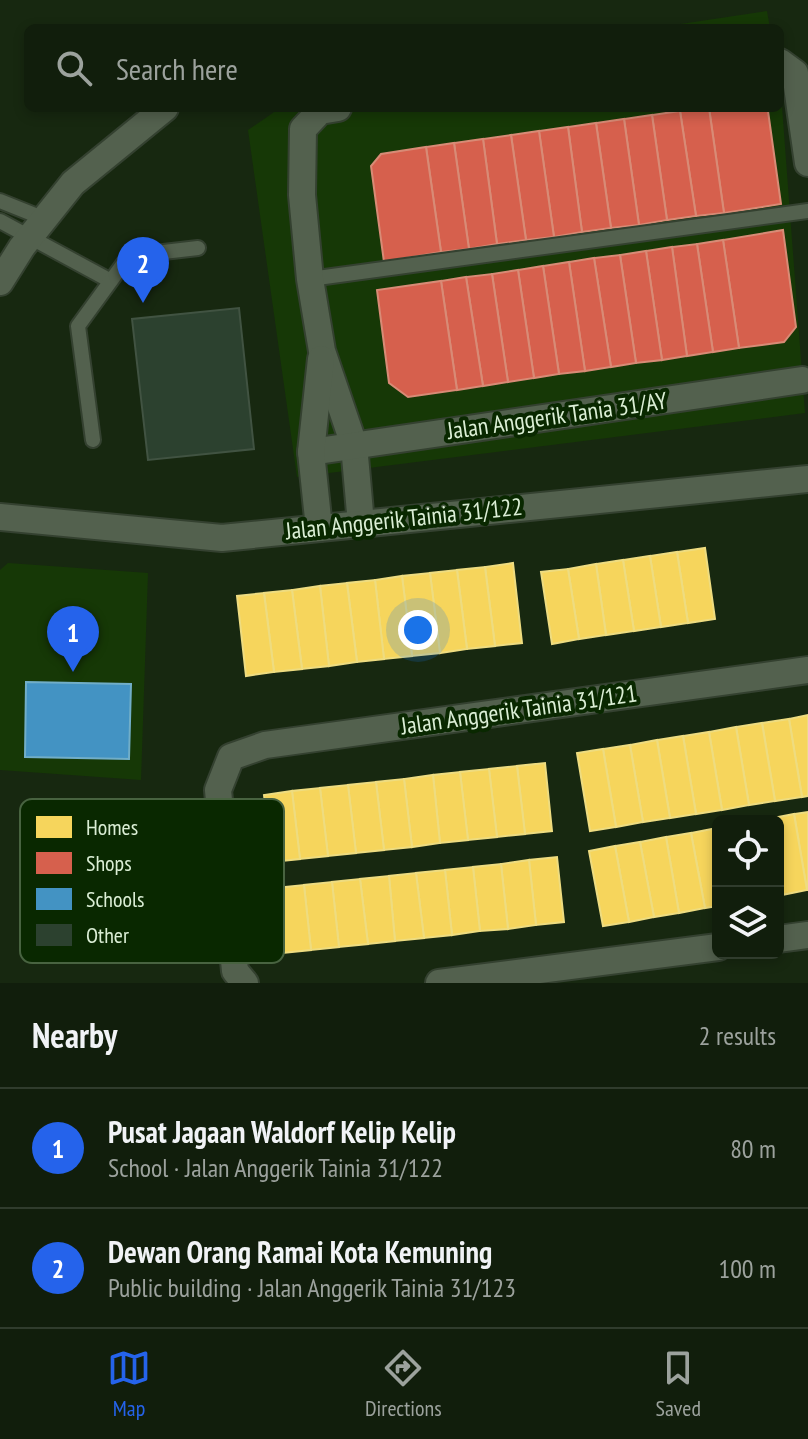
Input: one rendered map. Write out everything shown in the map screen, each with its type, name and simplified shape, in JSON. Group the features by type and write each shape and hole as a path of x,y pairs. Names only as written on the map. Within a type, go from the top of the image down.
{"street":[{"path":"788,67 808,163"},
{"path":"0,282 73,183 160,112"},
{"path":"319,112 303,129 302,195 310,279 322,351 354,445 361,524"},
{"path":"319,528 311,452 322,351"},
{"name":"Jalan Anggerik Tania 31/AY","path":"311,452 806,378"},
{"name":"Jalan Anggerik Tainia 31/122","path":"0,517 222,538 808,479"},
{"name":"Jalan Anggerik Tainia 31/121","path":"219,799 218,790 231,757 265,745 808,670"},
{"path":"784,938 808,935"},
{"path":"439,983 712,948"},
{"name":"Jalan Anggerik Tainia 31/121","path":"234,963 235,971 245,983"}],"lane":[{"path":"0,201 109,280"},
{"path":"310,279 808,211"},
{"path":"0,221 38,227"},
{"path":"93,440 78,326 129,256 198,248"}],"shaded area":[{"path":"767,11 769,24 681,24"},
{"path":"274,112 782,112 805,413 297,477 248,130"},
{"path":"8,563 148,573 141,780 0,770 0,570"}],"building: Homes":[{"path":"705,548 715,619 688,623 677,552"},
{"path":"677,552 688,623 661,627 650,556"},
{"path":"650,556 661,627 634,631 623,560"},
{"path":"623,560 634,631 606,635 596,564"},
{"path":"513,563 522,643 495,646 485,567"},
{"path":"596,564 606,635 579,639 568,569"},
{"path":"485,567 495,646 467,649 457,570"},
{"path":"568,569 579,639 552,644 541,572"},
{"path":"457,570 467,649 440,653 430,573"},
{"path":"430,573 440,653 412,656 402,576"},
{"path":"402,576 412,656 384,659 375,580"},
{"path":"375,580 384,659 357,662 347,583"},
{"path":"347,583 357,662 329,666 320,586"},
{"path":"320,586 329,666 302,669 292,590"},
{"path":"292,590 302,669 274,672 264,593"},
{"path":"264,593 274,672 246,676 237,596"},
{"path":"808,715 808,796 802,797 789,719"},
{"path":"789,719 802,797 775,801 762,723"},
{"path":"762,723 775,801 749,805 736,727"},
{"path":"736,727 749,805 722,810 709,732"},
{"path":"709,732 722,810 696,814 683,736"},
{"path":"683,736 696,814 670,818 657,740"},
{"path":"657,740 670,818 643,822 630,745"},
{"path":"630,745 643,822 616,827 603,749"},
{"path":"603,749 616,827 590,831 577,753"},
{"path":"545,763 552,831 525,834 517,766"},
{"path":"517,766 525,834 497,837 489,769"},
{"path":"489,769 497,837 468,840 460,772"},
{"path":"460,772 468,840 440,843 433,775"},
{"path":"433,775 440,843 412,847 404,779"},
{"path":"404,779 412,847 384,850 376,782"},
{"path":"376,782 384,850 356,853 348,785"},
{"path":"348,785 356,853 328,856 320,788"},
{"path":"320,788 328,856 300,859 292,791"},
{"path":"292,791 300,859 284,861 284,799 264,799 264,795"},
{"path":"808,812 808,890 807,890 794,814"},
{"path":"794,814 807,890 784,895 784,887 784,816"},
{"path":"712,829 712,907 705,908 691,833"},
{"path":"691,833 705,908 679,913 666,837"},
{"path":"666,837 679,913 654,917 640,842"},
{"path":"640,842 654,917 629,922 615,846"},
{"path":"615,846 629,922 603,926 589,851"},
{"path":"557,857 564,922 536,925 529,860"},
{"path":"529,860 536,925 508,929 501,864"},
{"path":"501,864 508,929 480,931 473,867"},
{"path":"473,867 480,931 452,935 445,870"},
{"path":"445,870 452,935 424,938 416,873"},
{"path":"416,873 424,938 395,941 389,876"},
{"path":"389,876 395,941 368,944 360,879"},
{"path":"360,879 368,944 339,947 332,882"},
{"path":"332,882 339,947 311,950 304,885"},
{"path":"304,885 311,950 284,953 284,887"}],"building: Shops":[{"path":"680,112 710,112 724,213 696,216"},
{"path":"680,112 696,216 667,220 652,115"},
{"path":"710,112 768,112 781,204 724,213"},
{"path":"652,115 667,220 639,225 624,119"},
{"path":"624,119 639,225 611,228 596,123"},
{"path":"596,123 611,228 582,232 568,127"},
{"path":"568,127 582,232 554,237 539,131"},
{"path":"539,131 554,237 526,240 511,135"},
{"path":"511,135 526,240 497,244 483,139"},
{"path":"483,139 497,244 469,249 454,143"},
{"path":"454,143 469,249 441,252 426,147"},
{"path":"426,147 441,252 384,262 371,166 381,154"},
{"path":"783,230 796,327 784,342 739,348 723,240"},
{"path":"723,240 739,348 713,352 697,244"},
{"path":"697,244 713,352 687,356 672,247"},
{"path":"672,247 687,356 662,360 646,251"},
{"path":"646,251 662,360 636,363 620,255"},
{"path":"620,255 636,363 611,367 594,258"},
{"path":"594,258 611,367 585,371 569,262"},
{"path":"569,262 585,371 559,374 543,266"},
{"path":"543,266 559,374 534,378 518,270"},
{"path":"518,270 534,378 508,382 492,274"},
{"path":"492,274 508,382 483,386 466,277"},
{"path":"466,277 483,386 457,390 441,281"},
{"path":"441,281 457,390 408,397 389,383 377,290"}],"building: Schools":[{"path":"26,682 131,684 129,759 25,757"}],"building: Other":[{"path":"239,308 254,449 148,460 132,319"}],"place":[{"name":"Dewan Orang Ramai Kota Kemuning","path":"143,303"},
{"name":"Pusat Jagaan Waldorf Kelip Kelip","path":"73,672"}]}
